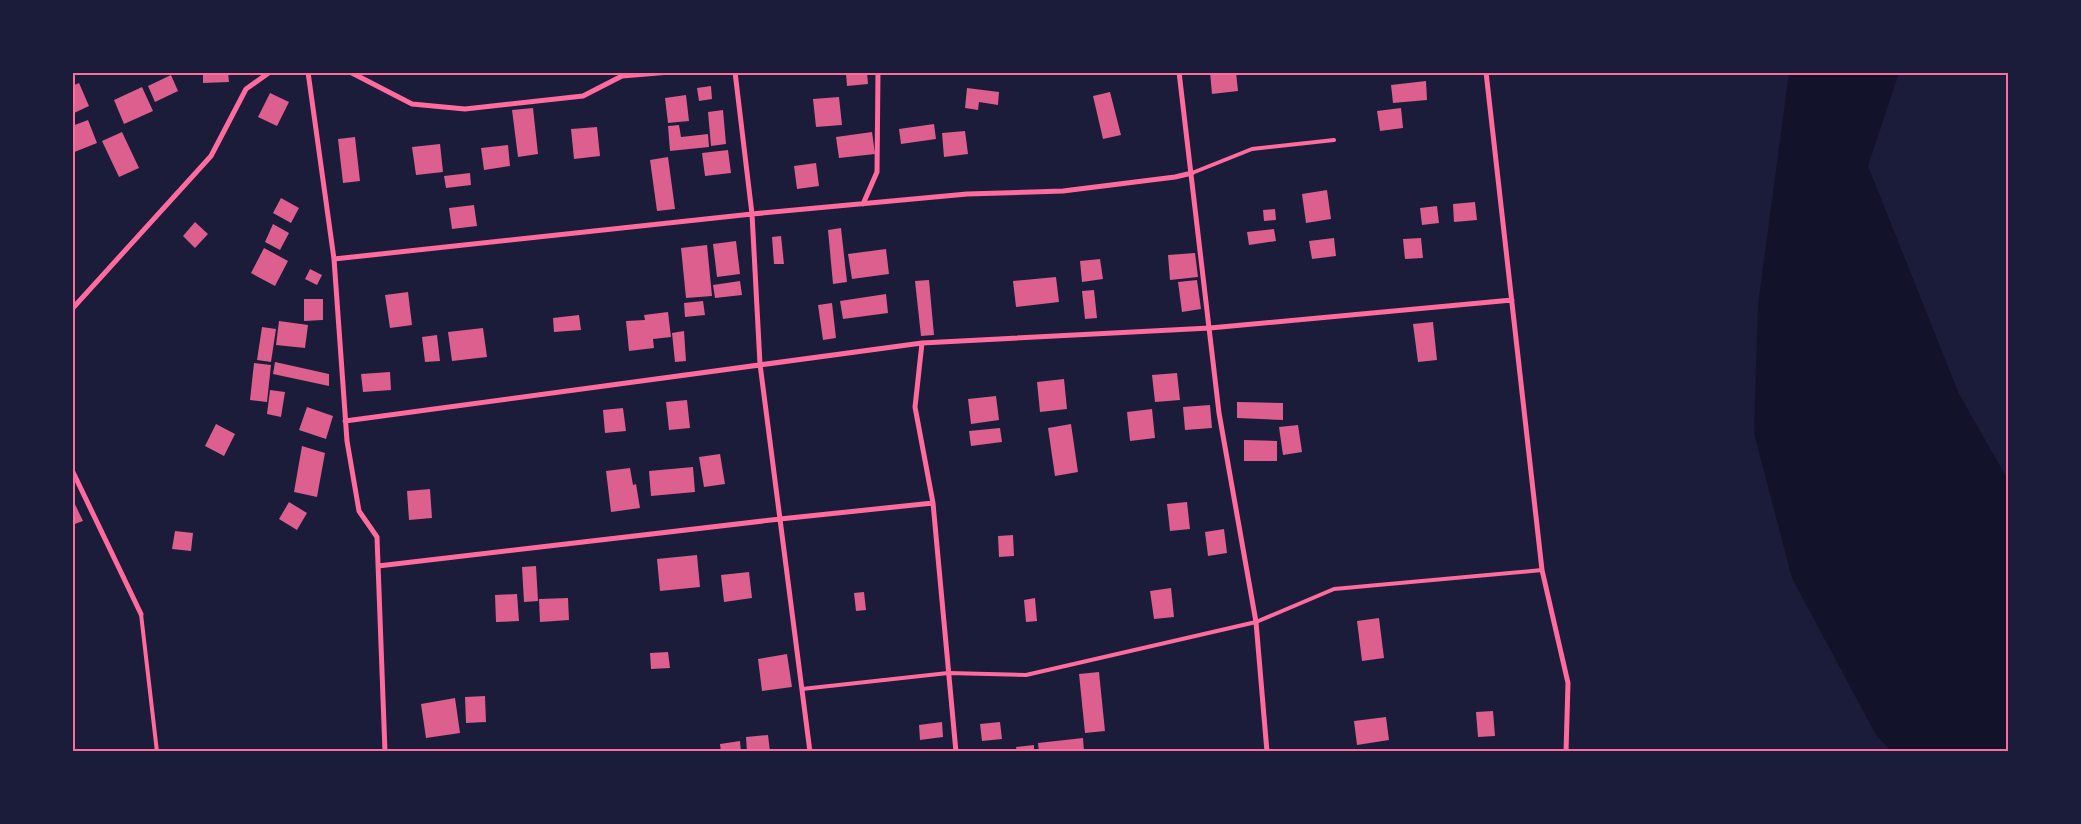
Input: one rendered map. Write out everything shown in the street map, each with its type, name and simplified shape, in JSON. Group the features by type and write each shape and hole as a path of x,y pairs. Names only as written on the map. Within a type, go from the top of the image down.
{"street":[{"path":"72,309 211,156 246,88 270,72"},
{"path":"308,72 334,259 347,441 359,511 377,537 385,752"},
{"path":"350,72 412,104 465,109 582,96 622,76 670,72"},
{"path":"736,72 752,214 760,364 810,752"},
{"path":"863,204 877,172 878,72"},
{"path":"1179,72 1219,413 1256,622 1267,752"},
{"path":"1486,72 1542,570 1568,683 1566,752"},
{"path":"334,259 752,214 967,194 1063,191 1175,177 1192,173"},
{"path":"345,421 922,343 1210,328 1512,300"},
{"path":"922,343 915,407 933,503 956,752"},
{"path":"72,470 140,614"},
{"path":"378,566 933,503"}],"lane":[{"path":"1192,173 1252,149 1334,140"},
{"path":"802,689 948,673 1026,675 1256,622 1334,589 1542,570"},
{"path":"140,614 157,752"}],"shaded area":[{"path":"1789,73 1899,73 1868,166 1959,394 2008,480 2008,751 1891,751 1876,735 1792,578 1754,433 1758,305"}],"building":[{"path":"228,72 229,82 203,83 203,73"},
{"path":"867,72 868,84 847,86 846,73"},
{"path":"1210,72 1236,72 1238,91 1212,94"},
{"path":"171,75 178,91 155,102 148,86"},
{"path":"1426,81 1427,100 1393,103 1391,85"},
{"path":"79,83 89,106 72,114 72,86"},
{"path":"711,86 712,99 699,101 697,88"},
{"path":"142,87 153,111 124,124 114,100"},
{"path":"967,88 999,92 998,105 979,102 978,110 965,108"},
{"path":"1110,92 1121,135 1103,139 1093,96"},
{"path":"270,93 289,102 277,126 258,117"},
{"path":"686,95 689,121 668,123 665,98"},
{"path":"839,97 842,125 816,127 813,99"},
{"path":"533,108 538,154 518,157 512,110"},
{"path":"1401,108 1403,128 1380,131 1377,111"},
{"path":"723,110 726,144 711,146 708,112"},
{"path":"88,120 97,143 72,153 72,126"},
{"path":"934,124 936,139 901,144 899,129"},
{"path":"679,125 681,137 708,134 709,147 670,151 668,126"},
{"path":"597,127 600,156 574,159 571,129"},
{"path":"965,131 968,154 944,157 942,133"},
{"path":"122,132 139,168 119,177 102,141"},
{"path":"872,132 875,154 839,158 836,137"},
{"path":"355,137 360,181 343,183 338,139"},
{"path":"440,144 443,172 416,175 412,147"},
{"path":"508,145 510,166 484,170 481,148"},
{"path":"728,150 731,173 705,176 702,153"},
{"path":"668,157 675,209 657,211 650,160"},
{"path":"816,163 819,186 797,189 794,166"},
{"path":"470,173 471,185 446,188 444,176"},
{"path":"1327,190 1331,219 1306,223 1302,194"},
{"path":"281,198 299,208 291,223 273,213"},
{"path":"1475,202 1477,220 1454,222 1453,204"},
{"path":"474,205 477,226 452,229 449,208"},
{"path":"1437,206 1439,223 1422,225 1420,208"},
{"path":"1275,209 1276,220 1264,221 1263,210"},
{"path":"195,222 208,234 195,248 183,236"},
{"path":"273,224 289,233 280,250 265,242"},
{"path":"841,228 847,282 833,284 828,230"},
{"path":"1274,229 1276,241 1249,245 1247,232"},
{"path":"781,236 784,264 774,264 772,237"},
{"path":"1334,238 1336,256 1312,259 1309,241"},
{"path":"1421,238 1423,258 1405,259 1403,239"},
{"path":"736,241 740,274 717,277 713,244"},
{"path":"707,245 712,296 686,298 681,248"},
{"path":"264,248 288,261 275,286 251,273"},
{"path":"886,249 889,274 852,279 848,254"},
{"path":"1195,253 1198,277 1170,280 1168,255"},
{"path":"1100,259 1103,279 1082,282 1080,261"},
{"path":"310,269 322,275 317,285 305,279"},
{"path":"1056,277 1059,302 1016,307 1013,281"},
{"path":"929,280 934,335 921,336 915,281"},
{"path":"1197,280 1201,309 1182,312 1178,282"},
{"path":"740,281 742,295 715,298 713,285"},
{"path":"1094,290 1097,318 1085,319 1082,291"},
{"path":"408,292 412,325 390,328 385,295"},
{"path":"886,294 888,313 843,319 840,301"},
{"path":"304,299 323,299 323,320 304,321"},
{"path":"703,301 705,315 685,317 684,303"},
{"path":"832,303 836,338 823,340 818,305"},
{"path":"668,312 671,337 653,339 654,348 629,351 626,321 645,320 644,315"},
{"path":"579,315 581,330 554,332 553,318"},
{"path":"279,321 308,325 305,348 276,345"},
{"path":"1433,322 1437,360 1418,362 1413,324"},
{"path":"262,327 276,329 271,362 257,360"},
{"path":"483,328 487,357 452,361 448,332"},
{"path":"684,331 686,361 675,362 672,333"},
{"path":"437,335 440,361 425,362 422,337"},
{"path":"275,362 329,374 329,386 273,374"},
{"path":"254,363 271,365 267,402 250,400"},
{"path":"390,372 391,390 363,392 361,374"},
{"path":"1177,373 1180,400 1155,402 1152,375"},
{"path":"1064,379 1067,409 1040,412 1037,382"},
{"path":"270,390 285,392 281,417 267,414"},
{"path":"996,396 999,420 971,424 968,399"},
{"path":"687,400 690,428 669,430 666,402"},
{"path":"1237,402 1283,403 1283,420 1237,418"},
{"path":"1210,405 1212,428 1185,430 1183,407"},
{"path":"307,407 333,416 326,439 299,430"},
{"path":"623,408 626,431 605,433 603,410"},
{"path":"1152,409 1155,438 1130,441 1127,412"},
{"path":"216,424 235,434 224,456 205,446"},
{"path":"1071,424 1078,472 1055,476 1048,428"},
{"path":"1298,425 1302,452 1283,455 1279,427"},
{"path":"1000,428 1002,442 971,446 969,431"},
{"path":"1244,440 1277,441 1277,461 1244,461"},
{"path":"302,446 325,453 317,497 294,492"},
{"path":"720,454 725,484 704,487 699,457"},
{"path":"693,467 695,492 651,496 649,471"},
{"path":"630,468 633,485 636,484 640,508 611,512 606,471"},
{"path":"430,489 432,518 409,520 407,491"},
{"path":"72,498 83,521 72,525"},
{"path":"289,502 307,513 297,530 279,519"},
{"path":"1187,502 1190,529 1170,531 1167,504"},
{"path":"1224,529 1227,553 1208,556 1205,532"},
{"path":"175,531 193,533 191,551 172,549"},
{"path":"1013,535 1014,556 999,557 998,536"},
{"path":"697,555 700,587 660,591 657,559"},
{"path":"536,566 538,601 524,602 522,567"},
{"path":"749,572 752,598 724,602 721,575"},
{"path":"1171,588 1174,617 1154,619 1150,591"},
{"path":"864,592 866,610 856,611 854,593"},
{"path":"517,594 519,621 496,622 495,595"},
{"path":"568,598 569,620 540,622 539,599"},
{"path":"1035,598 1037,621 1026,622 1024,600"},
{"path":"1379,618 1384,658 1362,661 1357,621"},
{"path":"668,652 670,668 651,669 650,653"},
{"path":"787,654 792,687 762,691 758,659"},
{"path":"1099,672 1105,731 1085,733 1079,674"},
{"path":"485,696 486,722 466,723 465,697"},
{"path":"455,698 460,733 426,738 421,704"},
{"path":"1493,711 1495,736 1478,737 1476,712"},
{"path":"1386,717 1389,740 1357,745 1354,721"},
{"path":"942,722 943,737 920,740 919,725"},
{"path":"1000,722 1002,739 982,741 980,724"},
{"path":"768,735 770,752 747,752 746,737"},
{"path":"1083,738 1084,752 1039,752 1038,743"},
{"path":"740,741 741,752 721,752 720,744"},
{"path":"1034,745 1034,752 1017,752 1016,747"}]}
